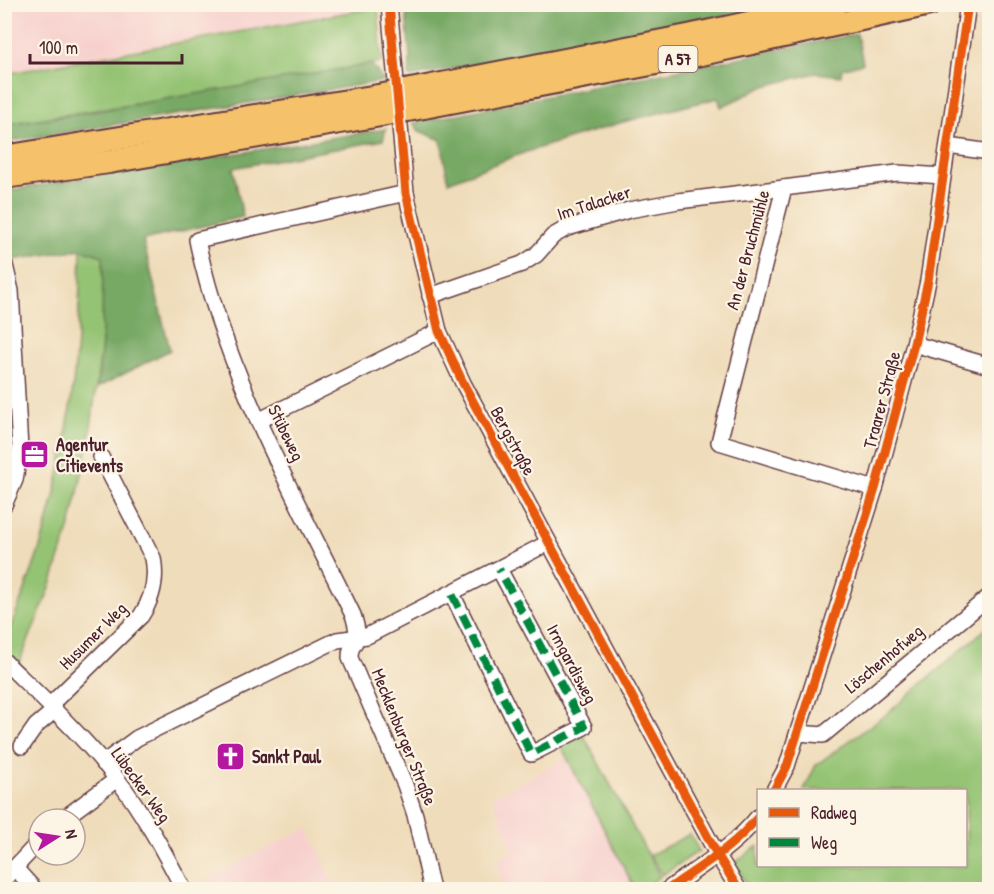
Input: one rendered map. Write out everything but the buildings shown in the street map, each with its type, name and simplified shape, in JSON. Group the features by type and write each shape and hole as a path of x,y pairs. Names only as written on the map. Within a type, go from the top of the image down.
{"highway":[{"name":"A 57","path":"422,98 836,4"},
{"name":"A 57","path":"4,177 63,158 422,98 688,57 930,4"},
{"name":"A 57","path":"4,157 63,158"}],"street":[{"name":"Bergstraße","path":"389,4 406,193 439,331 463,383 548,543 718,856 739,890"},
{"name":"Traarer Straße","path":"775,789 787,766 875,489 914,344 928,281 968,4"},
{"path":"948,146 990,152"},
{"name":"An der Bruchmühle","path":"875,489 718,442 784,188 897,173 943,176"},
{"name":"Im Talacker","path":"430,296 522,264 536,255 553,236 567,228 629,210 678,201 784,188"},
{"name":"Stübeweg","path":"356,637 353,615 258,421 234,366 216,316 197,240 406,193"},
{"path":"4,505 15,480 20,449 11,291 5,265"},
{"path":"258,421 439,331"},
{"path":"914,344 990,366"},
{"name":"Husumer Weg","path":"52,707 141,616 149,604 153,589 156,573 153,558 101,458"},
{"path":"103,763 147,733 337,640 368,636 548,543"},
{"name":"Irmgardisweg","path":"452,594 531,754 584,727 499,569"},
{"name":"Löschenhofweg","path":"798,733 823,735 990,596"},
{"name":"Mecklenburger Straße","path":"356,637 350,658 405,785 415,815 432,890"},
{"name":"Lübecker Weg","path":"4,661 52,707 117,780 146,822 184,890"},
{"path":"22,746 52,707"},
{"path":"80,807 117,780"},
{"path":"667,890 718,856 757,819"},
{"path":"27,855 10,873 35,890"}],"shaded area":[{"path":"5,4 379,4 379,5 5,72"},
{"path":"566,758 635,889 503,889 497,860 513,851 492,798"},
{"path":"308,828 336,889 191,890 189,887"}],"green space":[{"path":"405,4 775,5 409,77 410,57"},
{"path":"378,7 382,62 220,91 5,124 5,74"},
{"path":"857,34 863,63 842,69 841,76 816,73 765,86 721,107 718,98 623,122 526,152 448,182 441,140 419,131 413,123"},
{"path":"371,64 384,81 5,142 5,124 72,115"},
{"path":"386,129 383,140 233,168 243,217 143,240 170,350 97,388 102,343 103,256 81,249 5,261 5,191"},
{"path":"81,249 103,256 102,343 89,442 71,523 50,588 19,663 5,653 4,643 37,556 60,471 72,398"},
{"path":"989,626 989,889 750,889 733,864 757,847 757,867 967,867 967,789 804,789 816,765 888,713"},
{"path":"583,734 660,877 641,889 635,889 561,746"},
{"path":"690,834 699,851 662,875 650,855"}],"marked path":[{"path":"452,594 531,754 584,727 499,569"}],"cycle path":[{"path":"389,4 406,193 439,331 463,383 718,856 739,890"},
{"path":"775,789 787,766 875,489 914,344 928,281 968,4"},
{"path":"667,890 727,848 757,818"}],"place":[{"name":"Agentur Citievents","path":"35,455"},
{"name":"Sankt Paul","path":"231,757"}]}
